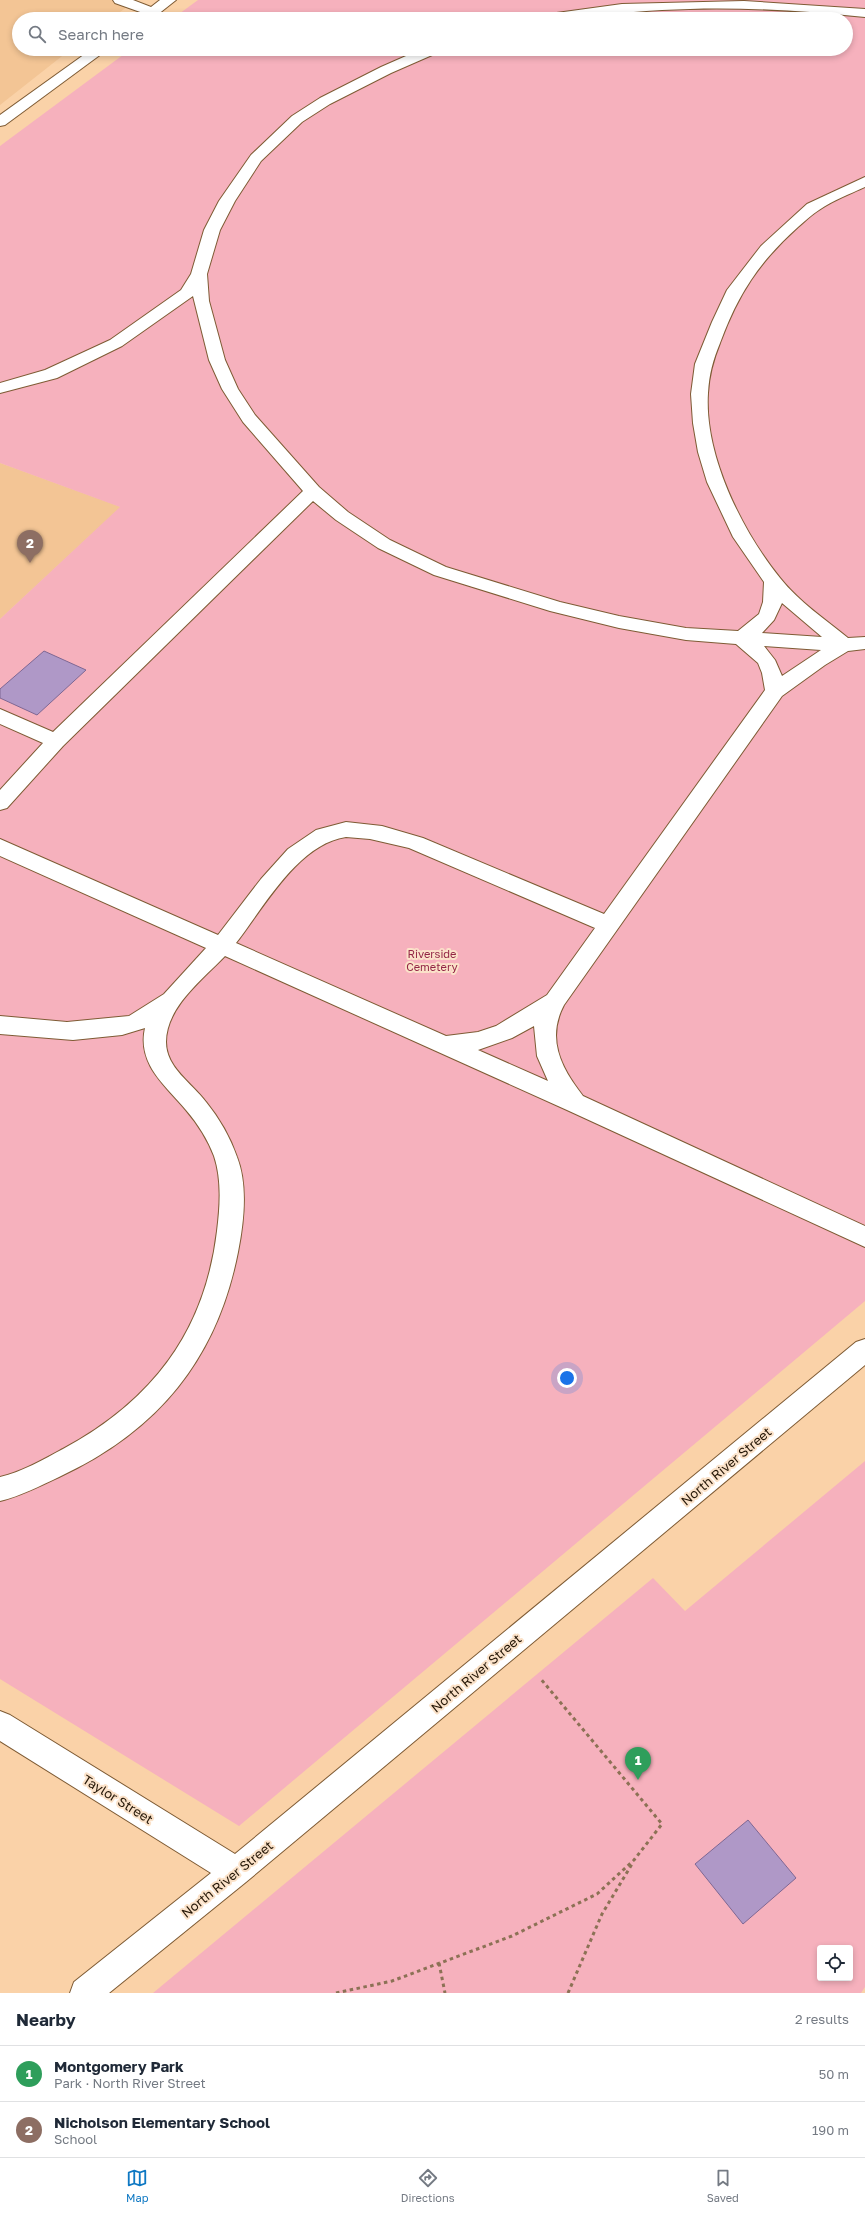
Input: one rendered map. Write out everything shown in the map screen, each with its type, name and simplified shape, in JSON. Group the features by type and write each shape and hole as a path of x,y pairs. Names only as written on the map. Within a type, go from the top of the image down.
{"street":[{"path":"120,0 141,12"},
{"path":"153,12 169,0"},
{"path":"590,11 605,0"},
{"path":"584,12 681,3 776,5 865,13"},
{"path":"0,122 91,56"},
{"path":"0,388 51,374 116,343 187,292 199,274 212,230 226,201 256,158 276,137 297,119 325,101 386,70 418,56"},
{"path":"7,102 21,106"},
{"path":"844,645 796,606 773,582 742,537 725,504 712,468 702,432 700,400 702,367 721,315 750,266 768,246 815,205 865,181"},
{"path":"199,274 201,301 217,360 230,390 249,418 312,491 342,516 384,544 447,573 557,607 619,622 686,634 844,645 865,643"},
{"path":"0,804 56,741 312,491"},
{"path":"741,638 761,626 770,614 775,598 773,582"},
{"path":"741,638 756,647 767,661 774,673 775,691"},
{"path":"575,1103 559,1082 545,1039 545,1022 555,1000 775,691 818,660 844,645"},
{"path":"0,716 56,741"},
{"path":"0,1025 15,1024 67,1031 136,1023 156,1011 175,995 221,946 292,857 307,844 325,834 345,831 364,831 391,834 416,842 608,925"},
{"path":"0,847 575,1103 865,1237"},
{"path":"0,1489 64,1462 112,1433 148,1402 182,1364 204,1323 221,1280 228,1234 231,1195 227,1164 214,1134 195,1104 158,1063 154,1044 158,1020 175,995"},
{"path":"442,1044 480,1042 507,1031 555,1000"},
{"name":"North River Street","path":"85,1993 236,1872 865,1350"},
{"name":"Taylor Street","path":"0,1725 236,1872"}],"path":[{"path":"540,1678 662,1824 634,1860 602,1914 568,1993"},
{"path":"336,1993 392,1981 512,1936 597,1894 634,1860"},
{"path":"439,1963 445,1993"}],"shaded area":[{"path":"0,0 137,0 120,12 12,12 12,56 62,56 0,105"},
{"path":"0,463 121,507 0,619"}],"green space":[{"name":"Riverside Cemetery","path":"198,0 865,0 865,1301 239,1826 0,1679 0,619 120,507 0,463 0,146 122,56 853,56 853,12 182,12"},
{"path":"865,1461 865,1987 861,1993 153,1993 653,1578 685,1611"}],"building":[{"path":"44,651 86,670 37,715 0,698 0,689"},
{"path":"748,1820 796,1878 743,1924 695,1864"}],"place":[{"name":"Nicholson Elementary School","path":"30,563"},
{"name":"Montgomery Park","path":"638,1780"}]}
